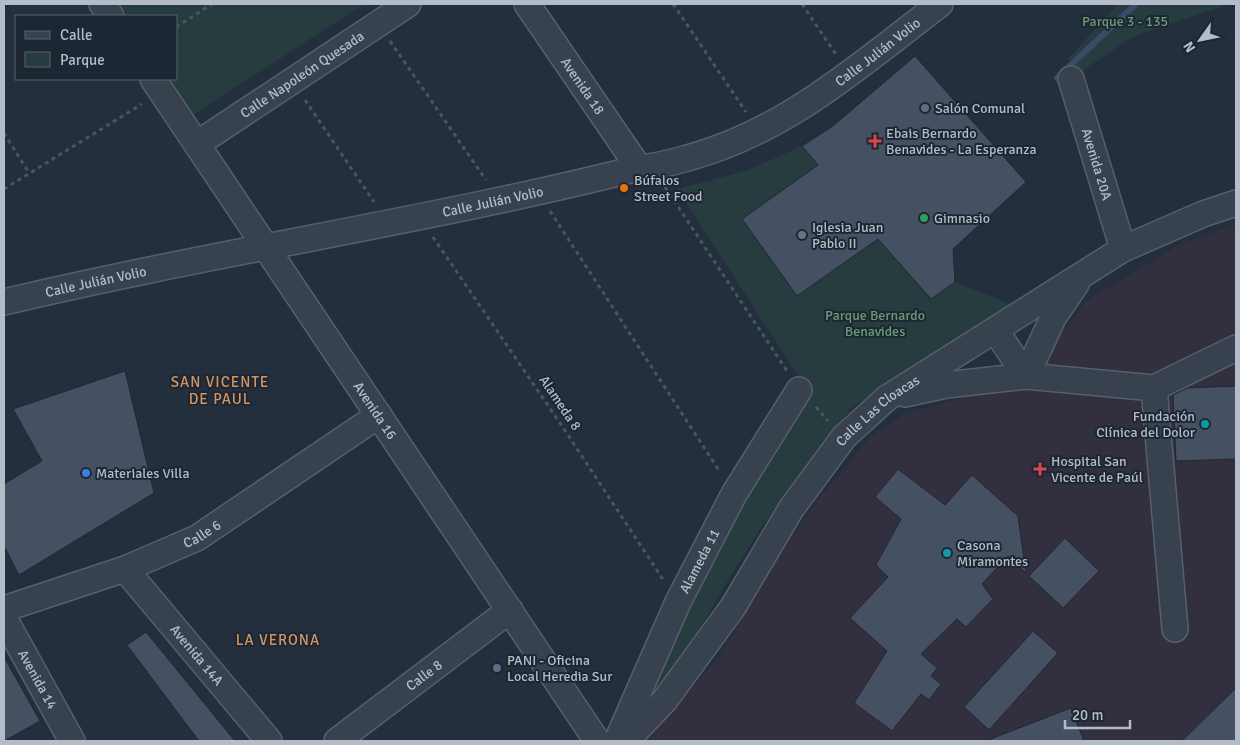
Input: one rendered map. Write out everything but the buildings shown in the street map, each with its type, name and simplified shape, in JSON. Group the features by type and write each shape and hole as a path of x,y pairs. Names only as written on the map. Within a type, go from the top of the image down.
{"street":[{"path":"102,4 110,15"},
{"name":"Calle Napoleón Quesada","path":"197,144 408,4"},
{"name":"Avenida 18","path":"527,4 645,168"},
{"name":"Calle Julián Volio","path":"4,302 107,277 501,201 710,151 759,132 802,108 940,4"},
{"name":"Avenida 20A","path":"1071,79 1123,249"},
{"name":"Avenida 16","path":"157,85 598,741"},
{"name":"Calle Las Cloacas","path":"626,741 665,700 734,607 791,509 844,437 886,398 1123,249 1203,214 1236,203"},
{"path":"1026,376 1053,318 1082,275"},
{"path":"996,330 1026,376"},
{"path":"886,398 946,385 1026,376 1154,388 1236,348"},
{"path":"1154,388 1175,629"},
{"name":"Alameda 11","path":"617,741 678,602 734,494 799,390"},
{"name":"Calle 6","path":"4,609 125,569 197,538 379,415"},
{"name":"Avenida 14A","path":"125,569 269,741"},
{"name":"Calle 8","path":"337,741 510,610"},
{"name":"Avenida 14","path":"4,618 72,741"}],"path":[{"path":"178,25 212,4"},
{"path":"673,4 759,132"},
{"path":"802,4 848,74"},
{"path":"378,24 501,201"},
{"path":"292,81 389,223"},
{"path":"4,189 157,85"},
{"path":"4,133 29,173"},
{"path":"645,168 799,390 844,437"},
{"path":"538,193 734,494"},
{"name":"Alameda 8","path":"420,218 564,429 678,602"}],"shaded area":[{"name":"Hospital San Vicente de Paúl","path":"1236,225 1236,741 646,741 720,656 772,566 817,501 870,437 906,413 988,391 1056,341 1086,301 1182,243"}],"green space":[{"path":"120,4 364,4 193,115 171,80 178,80 178,15 127,15"},
{"name":"Parque 3 - 135","path":"1118,4 1229,4 1132,37 1081,72 1068,59"},
{"name":"Parque Bernardo Benavides","path":"802,146 930,299 955,282 1010,304 853,406 764,523 682,660 638,719 684,602 806,388 677,189 746,171","holes":["807,173 861,251 797,296 742,219"]}],"waterway":[{"path":"1057,78 1136,4"}],"place":[{"name":"Salón Comunal","path":"925,108"},
{"name":"Ebais Bernardo Benavides - La Esperanza","path":"875,141"},
{"name":"Búfalos Street Food","path":"624,188"},
{"name":"Gimnasio","path":"924,218"},
{"name":"Iglesia Juan Pablo II","path":"802,235"},
{"name":"Fundación Clínica del Dolor","path":"1205,424"},
{"name":"Hospital San Vicente de Paúl","path":"1040,469"},
{"name":"Materiales Villa","path":"86,473"},
{"name":"Casona Miramontes","path":"947,553"},
{"name":"PANI - Oficina Local Heredia Sur","path":"497,668"}],"district":[{"name":"SAN VICENTE DE PAUL","path":"220,390"},
{"name":"LA VERONA","path":"278,640"}]}
